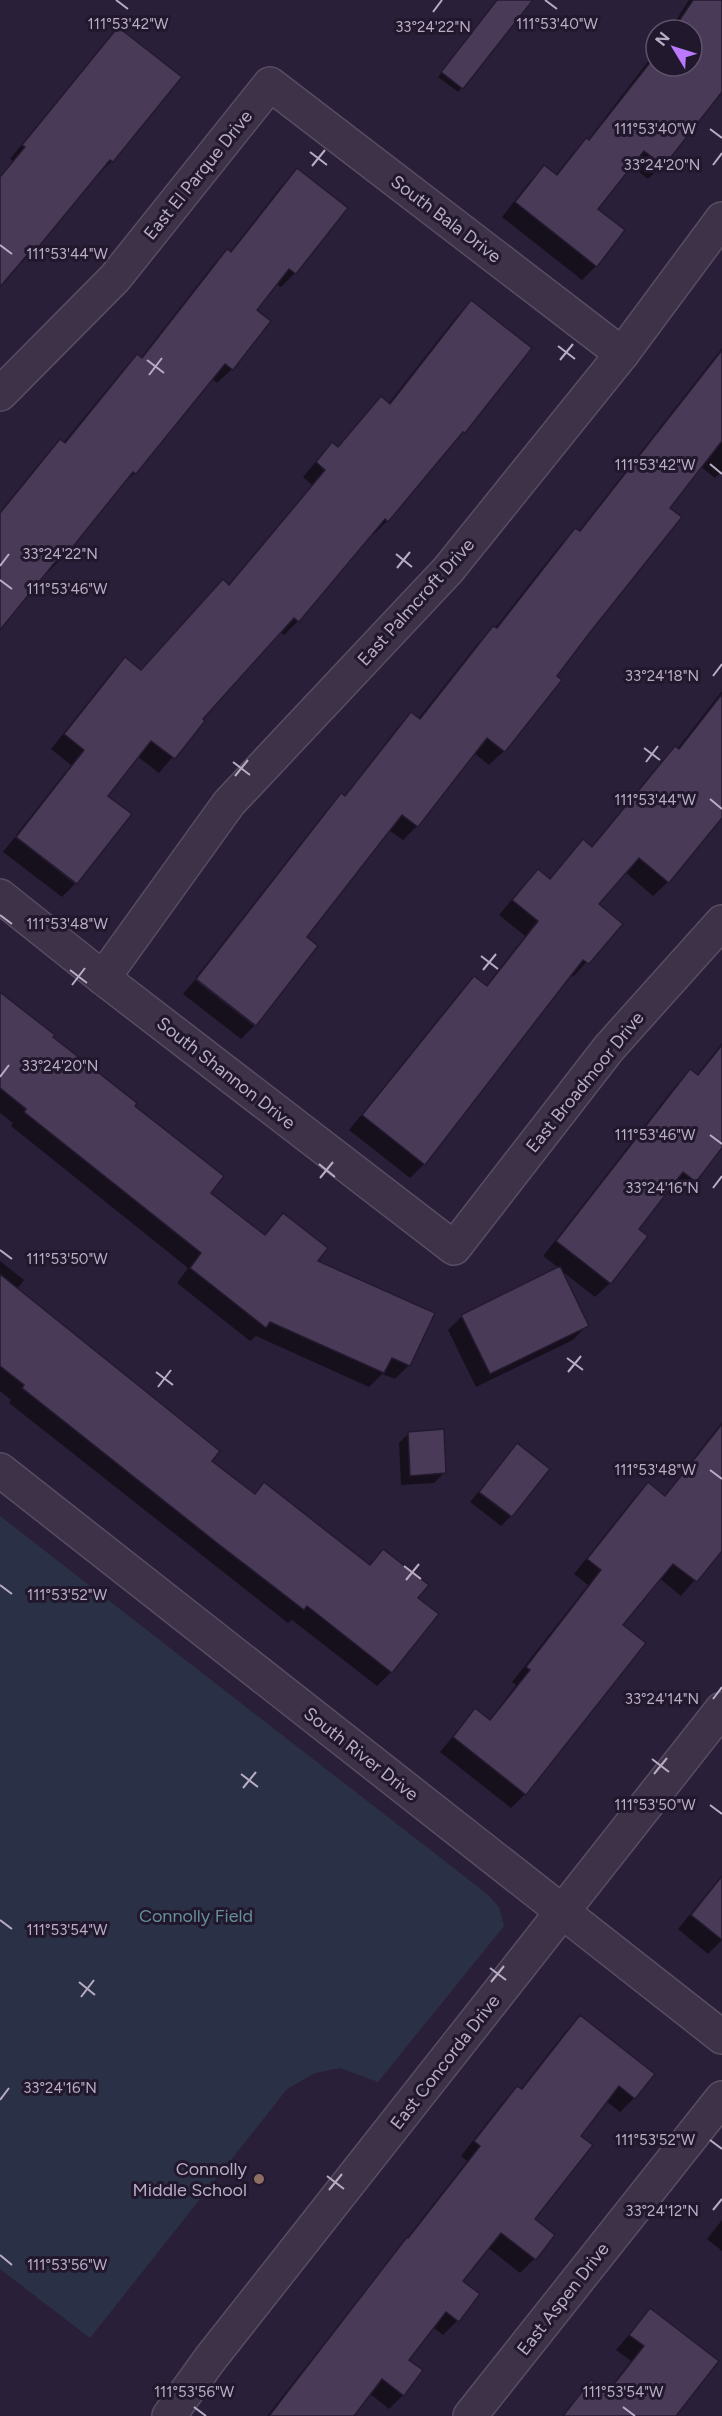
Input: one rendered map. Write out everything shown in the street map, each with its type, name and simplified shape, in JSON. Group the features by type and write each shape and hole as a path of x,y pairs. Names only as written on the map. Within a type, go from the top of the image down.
{"street":[{"name":"South Bala Drive","path":"270,84 622,354"},
{"name":"East El Parque Drive","path":"0,394 115,278 270,84"},
{"name":"East Palmcroft Drive","path":"103,978 229,803 448,570 622,354 722,219"},
{"name":"South Shannon Drive","path":"0,896 454,1248"},
{"name":"East Broadmoor Drive","path":"454,1248 609,1048 722,922"},
{"name":"South River Drive","path":"0,1470 722,2037"},
{"name":"East Concorda Drive","path":"169,2416 210,2359 722,1709"},
{"name":"East Aspen Drive","path":"470,2416 722,2098"}],"green space":[{"name":"Connolly Field","path":"0,1516 487,1894 499,1907 504,1926 378,2082 340,2068 315,2073 287,2089 90,2338 0,2269"}],"building":[{"path":"497,0 533,0 463,89 441,72"},
{"path":"693,0 722,0 722,92 664,166 644,151 598,209 625,230 597,267 515,202 544,165 557,175 586,138 589,140 644,70 644,78 704,78 704,18 681,18"},
{"path":"118,27 182,77 113,162 110,160 31,256 28,254 0,287 0,177 25,147 22,145"},
{"path":"297,168 348,208 296,274 289,269 257,310 271,321 233,370 225,364 136,474 133,472 63,559 60,556 0,630 0,513 60,439 65,443 137,354 142,358 227,249 231,252"},
{"path":"471,300 532,348 465,433 463,432 388,522 385,519 299,622 294,618 203,719 205,721 175,759 151,741 108,796 132,814 77,884 16,837 84,750 64,734 125,657 141,670 223,579 229,585 325,470 316,462 332,442 338,447 381,396 390,404"},
{"path":"722,350 722,441 670,508 682,517 557,676 562,680 505,752 487,738 418,827 402,815 307,937 318,946 256,1026 196,979 341,793 345,796 411,712 420,719 493,626 497,628 575,528 580,531"},
{"path":"722,694 722,818 669,883 639,858 599,904 623,924 589,964 583,960 425,1165 362,1115 474,976 487,986 538,921 512,900 538,869 550,879 583,839 592,847 675,746 679,749"},
{"path":"0,992 137,1103 135,1106 224,1176 211,1193 265,1235 283,1213 328,1248 318,1261 435,1313 410,1366 392,1358 384,1373 270,1322 266,1328 190,1268 201,1253 24,1112 26,1109 0,1088"},
{"path":"722,1045 722,1148 696,1182 683,1172 639,1229 648,1236 611,1284 556,1241 690,1069 698,1075"},
{"path":"560,1266 589,1326 490,1374 461,1315"},
{"path":"0,1274 220,1451 212,1461 255,1494 264,1482 370,1565 383,1549 429,1585 418,1598 439,1614 392,1673 307,1606 304,1610 217,1543 22,1388 24,1385 0,1366"},
{"path":"722,1424 722,1551 697,1582 673,1564 623,1625 646,1643 526,1795 453,1737 475,1708 490,1720 530,1670 526,1667 601,1570 587,1559 648,1482 665,1496"},
{"path":"444,1429 446,1473 410,1476 408,1432"},
{"path":"517,1443 550,1469 512,1517 479,1492"},
{"path":"722,1876 722,1940 691,1915"},
{"path":"580,2015 655,2074 635,2099 619,2086 581,2136 593,2145 535,2219 555,2235 536,2260 501,2233 463,2281 480,2294 459,2322 446,2312 409,2360 423,2370 404,2396 382,2379 354,2416 269,2416 480,2146 474,2141 517,2086 522,2089"},
{"path":"650,2308 719,2361 676,2416 563,2416 591,2380 607,2393 644,2346 629,2335"}],"place":[{"name":"Connolly Middle School","path":"259,2179"}]}
